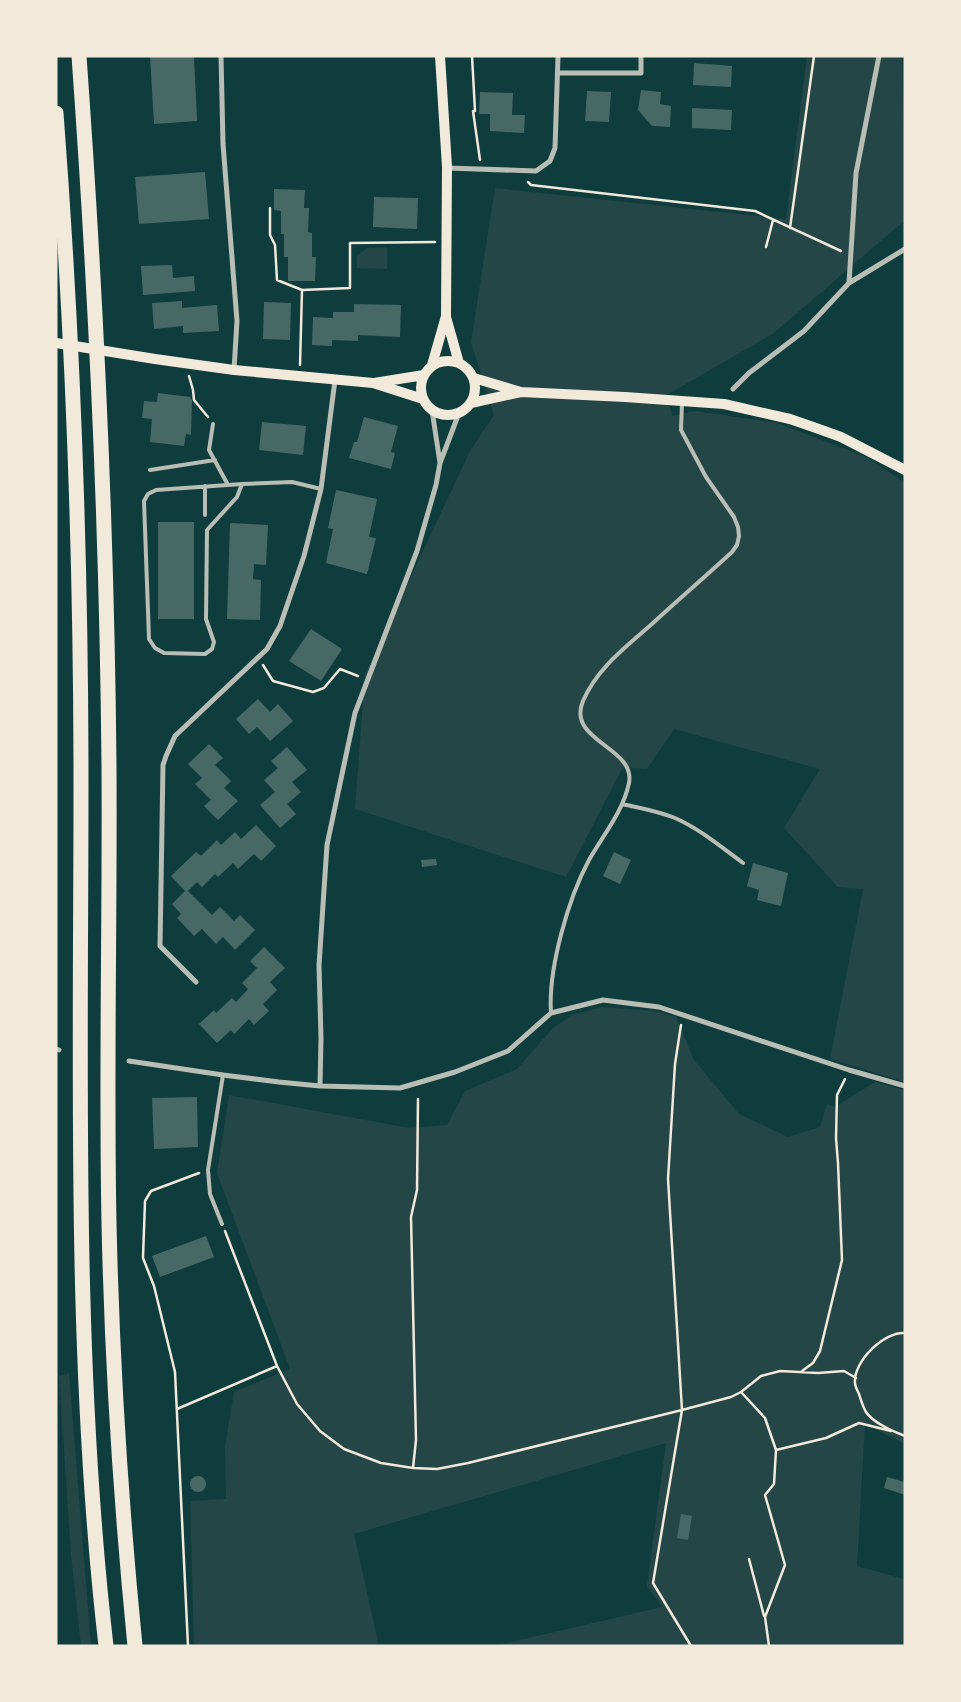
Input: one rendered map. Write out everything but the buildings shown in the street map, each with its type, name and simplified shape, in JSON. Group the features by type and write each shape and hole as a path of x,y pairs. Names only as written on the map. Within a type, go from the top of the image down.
{"highway":[{"path":"79,56 97,320 106,552 109,768 108,1091 110,1271 122,1507 135,1646"},
{"path":"56,113 70,307 79,548 81,778 80,1172 84,1326 92,1474 106,1646"}],"main road":[{"path":"440,56 447,168 446,316 459,363"},
{"path":"432,365 446,360 459,363 474,378 476,391 471,403 459,413 448,415 432,410 423,399 420,386 424,375 432,365 446,316"},
{"path":"56,343 234,370 373,383 423,399"},
{"path":"373,383 424,375"},
{"path":"474,378 522,392 682,400 724,404 790,419 841,437 905,470"},
{"path":"471,403 522,392"}],"street":[{"path":"221,56 223,144 237,321 234,370"},
{"path":"447,168 536,171 550,161 556,148 558,56"},
{"path":"559,73 641,73 641,56"},
{"path":"848,283 856,173 879,56"},
{"path":"733,389 749,373 804,331 848,283 905,249"},
{"path":"196,982 160,946 163,765 175,736 267,648 280,626 304,556 320,489 335,380"},
{"path":"432,410 440,463"},
{"path":"320,1086 318,965 327,845 355,713 417,551 432,502 440,463 459,413"},
{"path":"129,1061 223,1075 320,1086 400,1088 455,1072 508,1051 551,1013 603,1000 659,1007 849,1070 905,1086"}],"lane":[{"path":"551,1013 550,999 558,949 572,898 589,861 622,804 630,781 628,768 620,757 588,732 581,721 580,710 583,700 603,668 732,552 737,545 739,536 734,518 706,477 681,430 682,400"},
{"path":"213,424 210,450 228,485"},
{"path":"150,470 215,460"},
{"path":"242,484 237,497 207,530 206,619 214,642 212,649 205,654 164,653 155,648 149,640 144,501 148,494 156,490 205,486 242,484 292,482 320,489"},
{"path":"205,486 205,515"},
{"path":"622,804 648,809 674,818 705,834 743,863"},
{"path":"222,1224 210,1194 208,1170 223,1075"}],"path":[{"path":"472,56 475,111 473,111 481,169"},
{"path":"790,228 814,56"},
{"path":"515,171 531,185 754,212 850,255"},
{"path":"270,208 270,235 275,245 277,280 302,290 350,288 350,243 446,242"},
{"path":"766,248 773,220"},
{"path":"300,376 302,290"},
{"path":"189,375 194,390 194,400 213,424"},
{"path":"256,658 266,668 273,681 314,692 324,688 340,669 367,680"},
{"path":"682,1014 675,1064 668,1179 682,1410 653,1583 691,1646"},
{"path":"801,1372 813,1363 820,1352 842,1260 836,1138 837,1095 849,1070"},
{"path":"414,1468 416,1440 411,1217 417,1190 418,1099"},
{"path":"188,1646 174,1372 154,1286 143,1258 145,1201 151,1191 208,1170"},
{"path":"222,1224 277,1366 297,1404 320,1431 344,1449 381,1463 437,1469 468,1463 682,1410 741,1392 761,1376 780,1371 818,1373 844,1371 856,1378"},
{"path":"892,1432 866,1413 855,1384 860,1365 868,1353 882,1339 905,1333"},
{"path":"177,1409 277,1366"},
{"path":"741,1392 765,1418 776,1450 774,1484 765,1495 785,1565 765,1617"},
{"path":"776,1450 826,1438 858,1423 905,1436"},
{"path":"749,1559 765,1617 769,1646"}],"shaded area":[{"path":"807,56 902,56 905,220 774,333 665,396 673,416 695,411 777,423 866,457 905,483 905,1082 830,1059 863,889 838,887 784,828 820,769 674,729 647,769 623,767 566,877 355,809 365,674 470,451 494,415 471,342 495,188 786,219"},
{"path":"387,247 387,269 357,268 357,256 367,248"},
{"path":"602,1007 655,1011 676,1017 694,1060 739,1114 788,1137 820,1127 827,1104 835,1107 875,1082 905,1090 905,1444 865,1424 857,1566 904,1579 905,1577 905,1646 494,1646 662,1607 647,1586 666,1443 354,1534 379,1646 194,1646 190,1501 226,1499 225,1446 234,1392 290,1369 217,1173 229,1095 409,1128 447,1125 465,1091 517,1069 553,1028 572,1015"},
{"path":"69,1373 91,1646 81,1646 71,1555 59,1376"}]}
